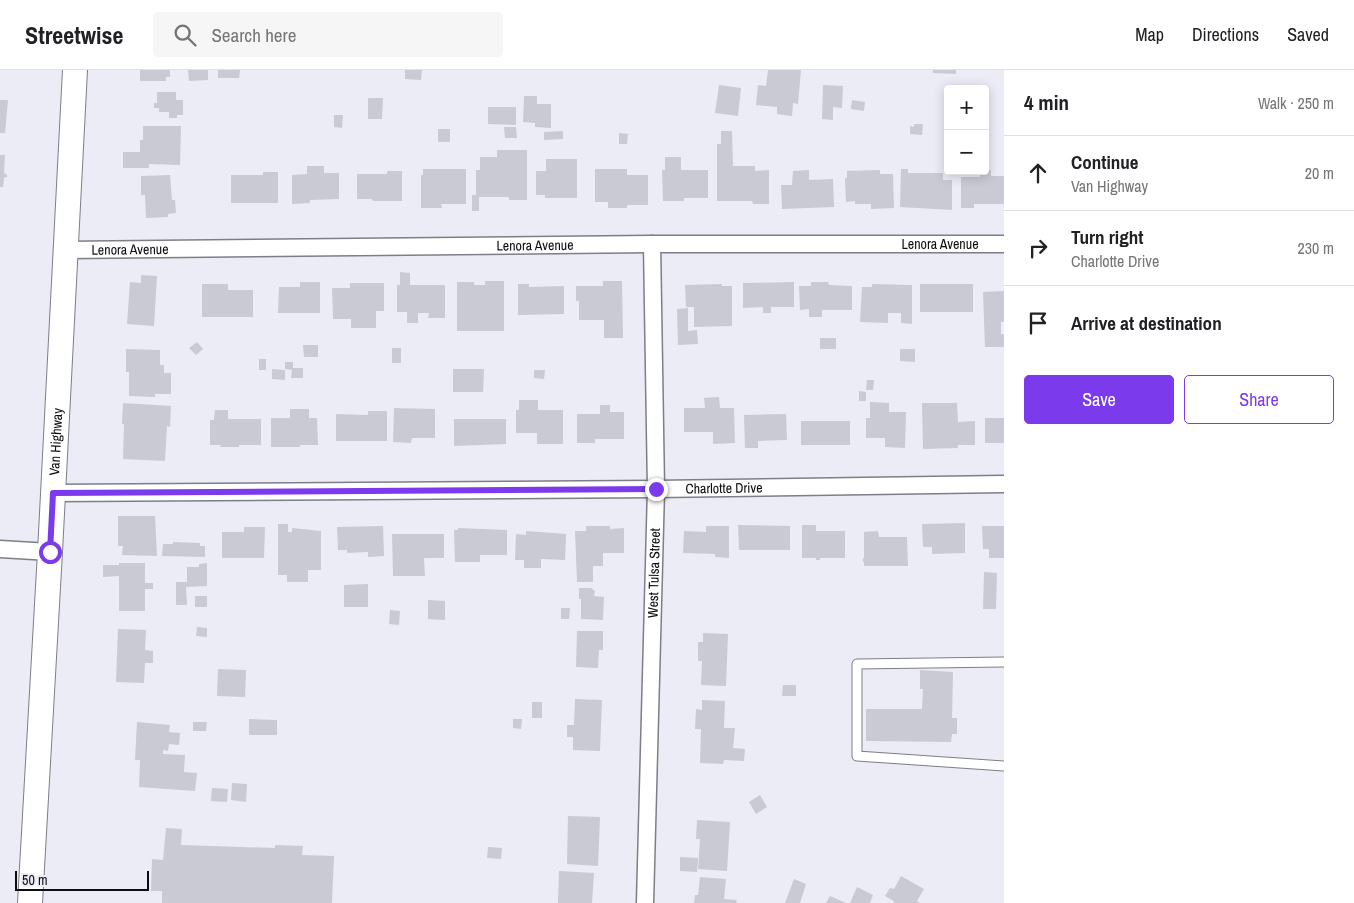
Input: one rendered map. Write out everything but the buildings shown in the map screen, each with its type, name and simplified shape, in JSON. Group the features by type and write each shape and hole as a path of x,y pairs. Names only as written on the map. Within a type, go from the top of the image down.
{"main road":[{"name":"Van Highway","path":"30,903 75,70"}],"street":[{"name":"Lenora Avenue","path":"65,250 652,244 1004,244"},
{"name":"West Tulsa Street","path":"645,903 656,489 652,244"},
{"name":"Charlotte Drive","path":"53,493 656,489 1004,484"},
{"path":"0,549 50,552"}],"lane":[{"path":"1004,662 857,664 857,756 1004,766"}],"route":[{"path":"50,552 53,493 656,489"}]}
